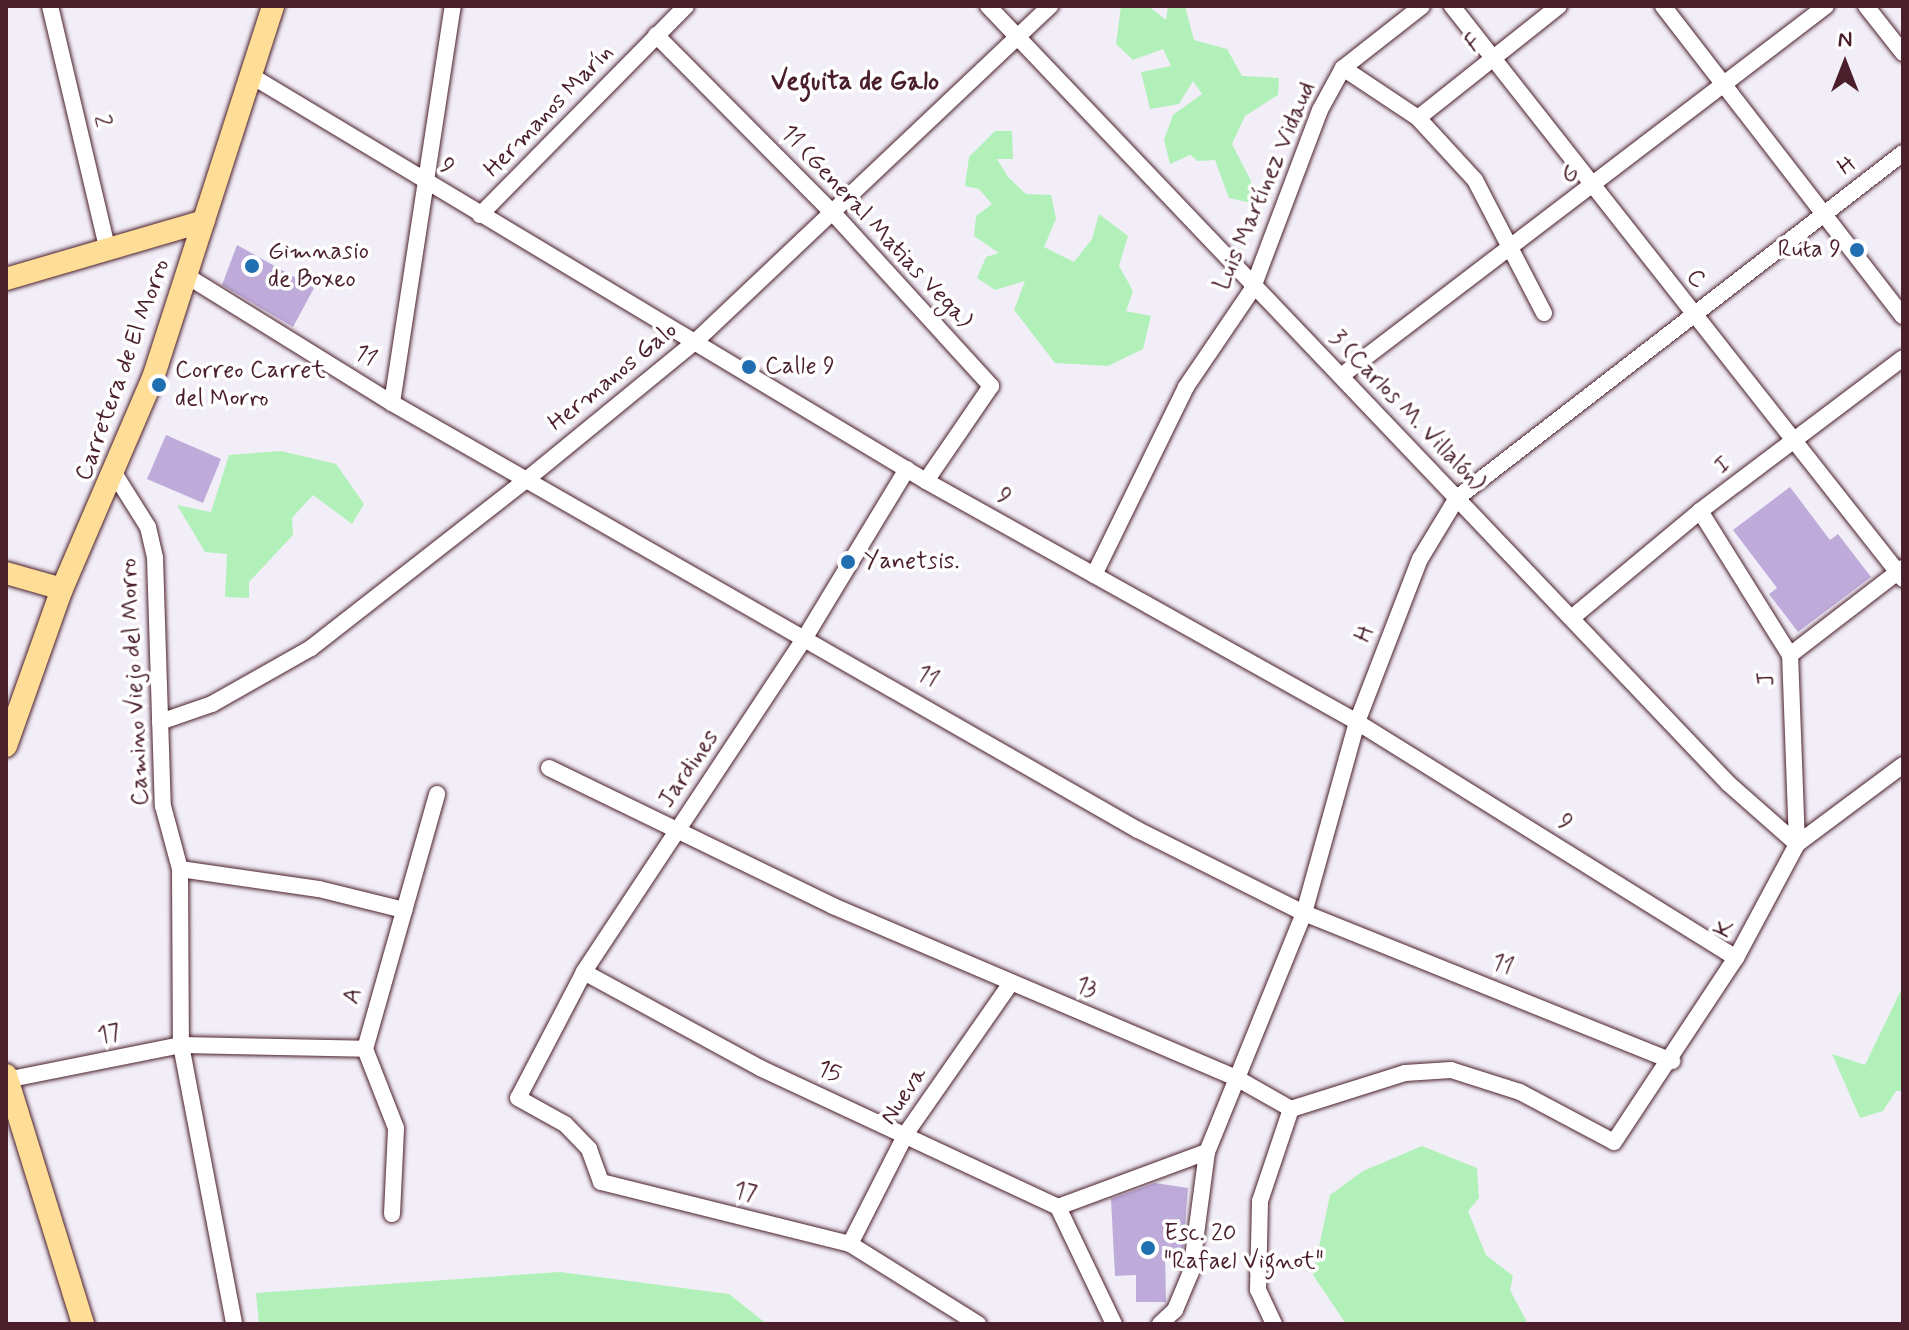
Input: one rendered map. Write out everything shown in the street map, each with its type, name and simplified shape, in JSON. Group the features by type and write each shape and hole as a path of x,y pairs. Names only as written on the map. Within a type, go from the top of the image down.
{"main road":[{"name":"Carretera de El Morro","path":"6,746 62,589 114,473 187,276 273,6"},
{"path":"6,279 204,221"},
{"path":"6,573 62,589"},
{"path":"6,1078 78,1319"}],"street":[{"name":"2","path":"50,6 107,247"},
{"path":"392,403 453,6"},
{"name":"Hermanos Marín","path":"480,215 686,6"},
{"name":"3 (Carlos M. Villalón)","path":"988,6 1252,290 1341,376 1574,616 1729,784 1797,844"},
{"name":"Hermanos Galo","path":"160,722 212,704 311,648 526,480 698,339 834,214 1050,6"},
{"path":"1422,6 1343,68 1418,118 1475,180 1544,313"},
{"name":"C","path":"1452,6 1597,184 1693,316 1794,446 1901,573"},
{"name":"F","path":"1418,118 1559,6"},
{"path":"1663,6 1903,316"},
{"name":"G","path":"1341,376 1597,184 1724,82 1826,6"},
{"path":"1866,6 1903,53"},
{"name":"11 (General Matias Vega)","path":"656,35 834,214 991,386 926,481"},
{"name":"Luis Martínez Vidaud","path":"1094,575 1186,387 1252,290 1320,110 1343,68"},
{"name":"9","path":"250,75 480,215 698,339 926,481 1357,722 1736,958"},
{"name":"H","path":"1160,1324 1175,1310 1191,1272 1207,1152 1240,1080 1304,913 1357,722 1420,559 1457,498 1903,153"},
{"name":"11","path":"187,276 392,403 806,636 1138,830 1304,913 1672,1061"},
{"name":"I","path":"1574,616 1700,511 1794,446 1903,358"},
{"name":"Jardines","path":"518,1098 584,972 806,636 907,469"},
{"name":"Camino Viejo del Morro","path":"114,473 148,527 155,558 163,806 180,869 181,1045 234,1324"},
{"path":"1700,511 1790,655"},
{"name":"J","path":"1797,844 1790,655 1901,573"},
{"name":"K","path":"1291,1109 1405,1073 1451,1070 1520,1092 1614,1142 1672,1061 1736,958 1797,844 1903,765"},
{"name":"13","path":"549,768 1011,983 1240,1080 1291,1109"},
{"name":"A","path":"365,1049 437,794"},
{"path":"180,869 319,889 404,910"},
{"name":"15","path":"584,972 760,1068 907,1132 1058,1207"},
{"name":"Nueva","path":"850,1244 907,1132 1011,983"},
{"name":"17","path":"6,1078 181,1045 365,1049"},
{"path":"365,1049 396,1128 392,1214"},
{"name":"17","path":"518,1098 565,1124 589,1149 601,1182 850,1244 978,1324"},
{"path":"1274,1324 1258,1290 1260,1201 1291,1109"},
{"path":"1114,1324 1058,1207 1207,1152"}],"green space":[{"path":"1121,6 1148,6 1166,20 1168,6 1185,6 1194,40 1227,49 1242,76 1279,78 1278,95 1245,116 1232,144 1251,181 1252,203 1229,198 1215,160 1198,161 1190,155 1170,164 1164,140 1173,115 1202,94 1193,81 1179,104 1150,109 1141,72 1171,66 1163,49 1133,60 1116,44"},
{"path":"995,131 1012,131 1013,159 997,159 1008,177 1026,194 1051,195 1056,219 1044,247 1074,262 1092,239 1099,214 1128,236 1119,266 1133,291 1126,311 1151,316 1143,349 1108,366 1055,363 1014,310 1025,281 995,290 977,278 986,257 999,253 974,236 976,216 992,204 979,189 965,186 969,157"},
{"path":"281,451 336,464 364,504 352,524 313,495 292,518 293,535 249,582 249,598 225,597 227,554 205,552 177,505 211,512 229,455"},
{"path":"1903,986 1903,1091 1896,1091 1883,1111 1860,1118 1832,1054 1865,1065"},
{"path":"1422,1146 1477,1168 1479,1198 1468,1211 1486,1255 1513,1276 1510,1290 1528,1324 1346,1324 1313,1275 1330,1195 1363,1171"},
{"path":"560,1272 729,1294 767,1324 259,1324 256,1293"}],"building":[{"name":"Gimnasio de Boxeo","path":"237,245 314,288 293,327 222,285"},
{"path":"166,435 221,459 203,503 147,479"},
{"path":"1790,487 1830,540 1838,534 1871,577 1798,632 1769,594 1777,588 1733,530"},
{"path":"1155,1183 1188,1188 1183,1252 1165,1253 1166,1302 1136,1302 1136,1275 1115,1276 1111,1199"}],"place":[{"name":"Ruta 9","path":"1857,250"},
{"name":"Gimnasio de Boxeo","path":"252,266"},
{"name":"Calle 9","path":"749,367"},
{"name":"Correo Carret del Morro","path":"159,385"},
{"name":"Yanetsis.","path":"848,562"},
{"name":"Esc. 20 \"Rafael Vignot\"","path":"1148,1248"}],"district":[{"name":"Veguita de Galo","path":"855,83"}]}
